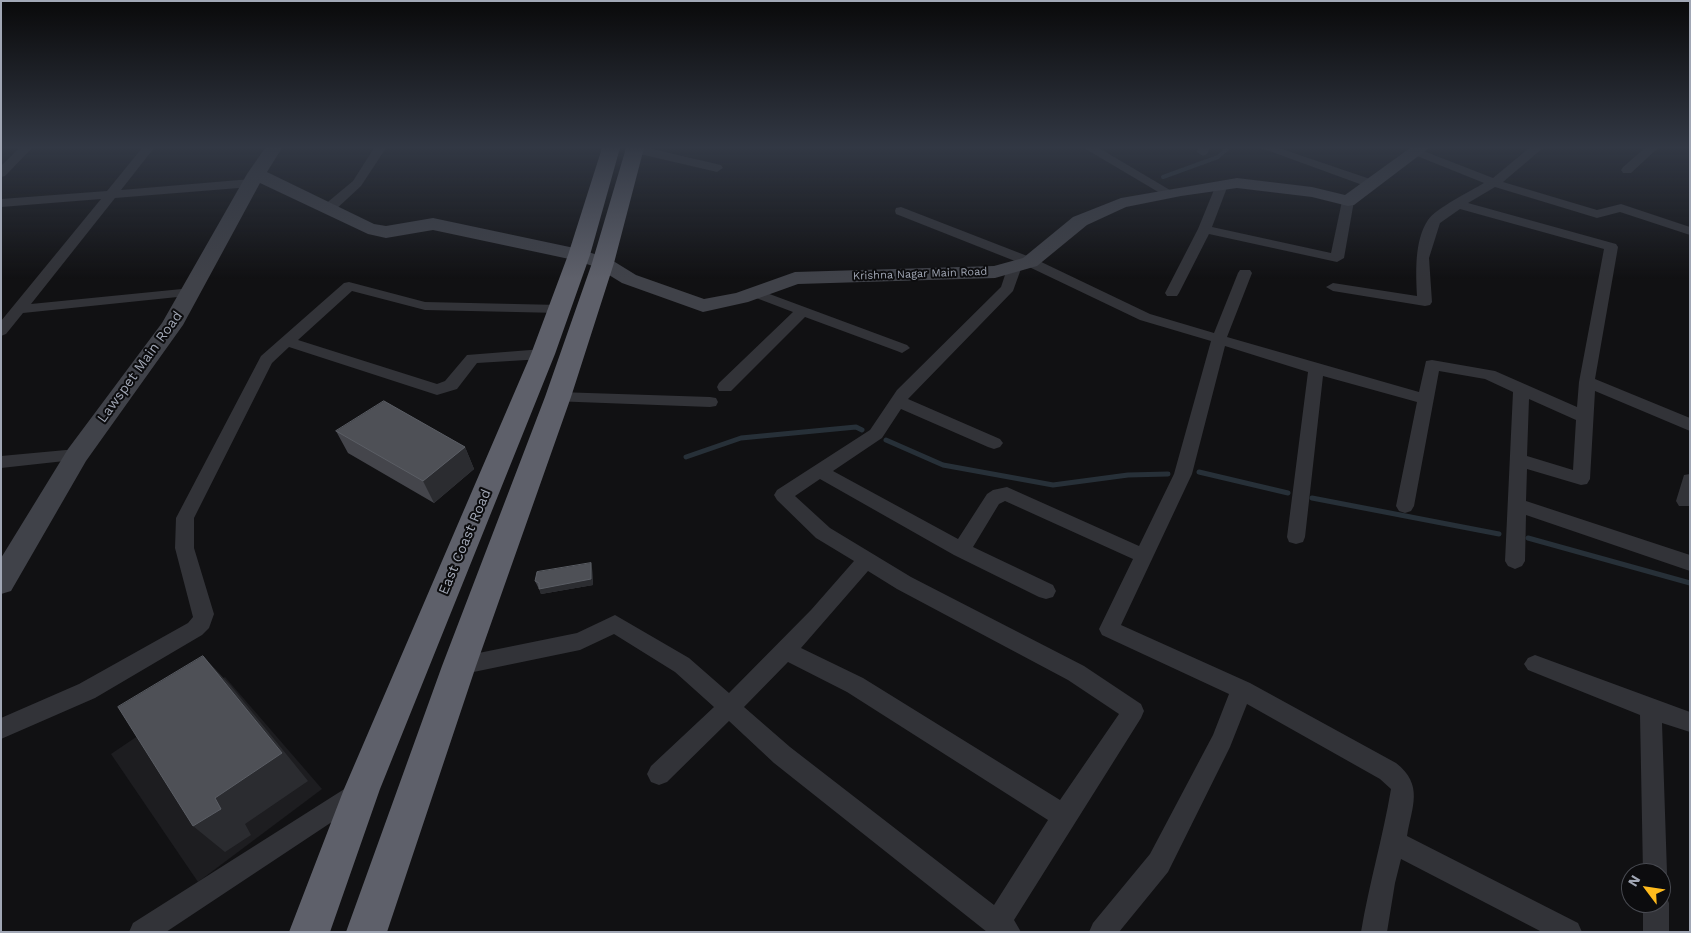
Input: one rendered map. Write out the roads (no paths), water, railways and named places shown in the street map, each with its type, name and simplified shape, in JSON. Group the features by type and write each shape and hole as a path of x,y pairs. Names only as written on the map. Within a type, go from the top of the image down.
{"highway":[{"name":"East Coast Road","path":"366,932 459,666 558,397 591,259 612,192"},
{"name":"East Coast Road","path":"309,932 362,789 560,309 591,259"}],"street":[{"path":"1,331 113,192"},
{"path":"1,204 141,192"},
{"name":"Lawspet Main Road","path":"1,583 77,455 172,325 247,192"},
{"path":"285,192 368,228 386,232 433,224 591,259"},
{"path":"328,209 347,192"},
{"name":"Krishna Nagar Main Road","path":"591,259 628,279 703,306 741,298 796,278 995,272 1023,264 1041,255 1080,221 1121,203 1179,192"},
{"path":"1172,293 1205,229 1219,192"},
{"name":"Krishna Nagar Main Road","path":"1308,192 1348,201"},
{"path":"1205,229 1337,258 1348,201 1361,192"},
{"path":"1333,287 1425,302 1422,258 1434,221 1457,204 1479,192"},
{"path":"1522,192 1597,214 1621,208 1690,231"},
{"path":"1457,204 1611,247 1587,382 1581,479 1519,460"},
{"path":"901,211 1145,317 1426,400"},
{"path":"459,666 580,641 615,624 682,665 782,755 1002,928 1064,816 1134,711 1076,673 904,583 866,560 823,533 783,496 876,434 898,401 1008,288 1023,264"},
{"path":"1245,274 1219,339 1183,474 1108,629 1242,690 1388,770 1398,779 1403,788 1394,842 1382,883 1374,932"},
{"path":"1,729 117,676 195,629 203,620 205,613 198,601 183,543 182,530 184,518 266,360 348,286 425,306 560,309"},
{"path":"20,309 192,292"},
{"path":"756,292 902,348"},
{"path":"725,387 803,310"},
{"path":"286,341 437,390 451,386 472,358 543,354"},
{"path":"1405,506 1432,365 1488,375 1585,418"},
{"path":"1296,537 1316,369"},
{"path":"1587,382 1690,425"},
{"path":"1515,561 1521,388"},
{"path":"558,397 710,402"},
{"path":"898,401 994,443"},
{"path":"1,462 77,455"},
{"path":"819,472 961,550 1046,591"},
{"path":"1685,501 1690,480"},
{"path":"961,550 993,499 999,495 1007,494 1144,556"},
{"path":"1517,505 1690,563"},
{"path":"659,774 729,707 837,596 866,560"},
{"path":"784,650 855,685 1064,816"},
{"path":"1535,664 1690,722"},
{"path":"1102,932 1159,863 1222,740 1242,690"},
{"path":"1651,709 1655,863"},
{"path":"142,932 362,789"},
{"path":"1394,842 1569,932"},
{"path":"1656,913 1656,932"}],"waterway":[{"path":"686,457 741,438 856,427 862,430"},
{"path":"886,440 943,465 1053,485 1128,475 1168,474"},
{"path":"1199,472 1288,493"},
{"path":"1312,498 1499,534"},
{"path":"1528,538 1690,583"}]}
